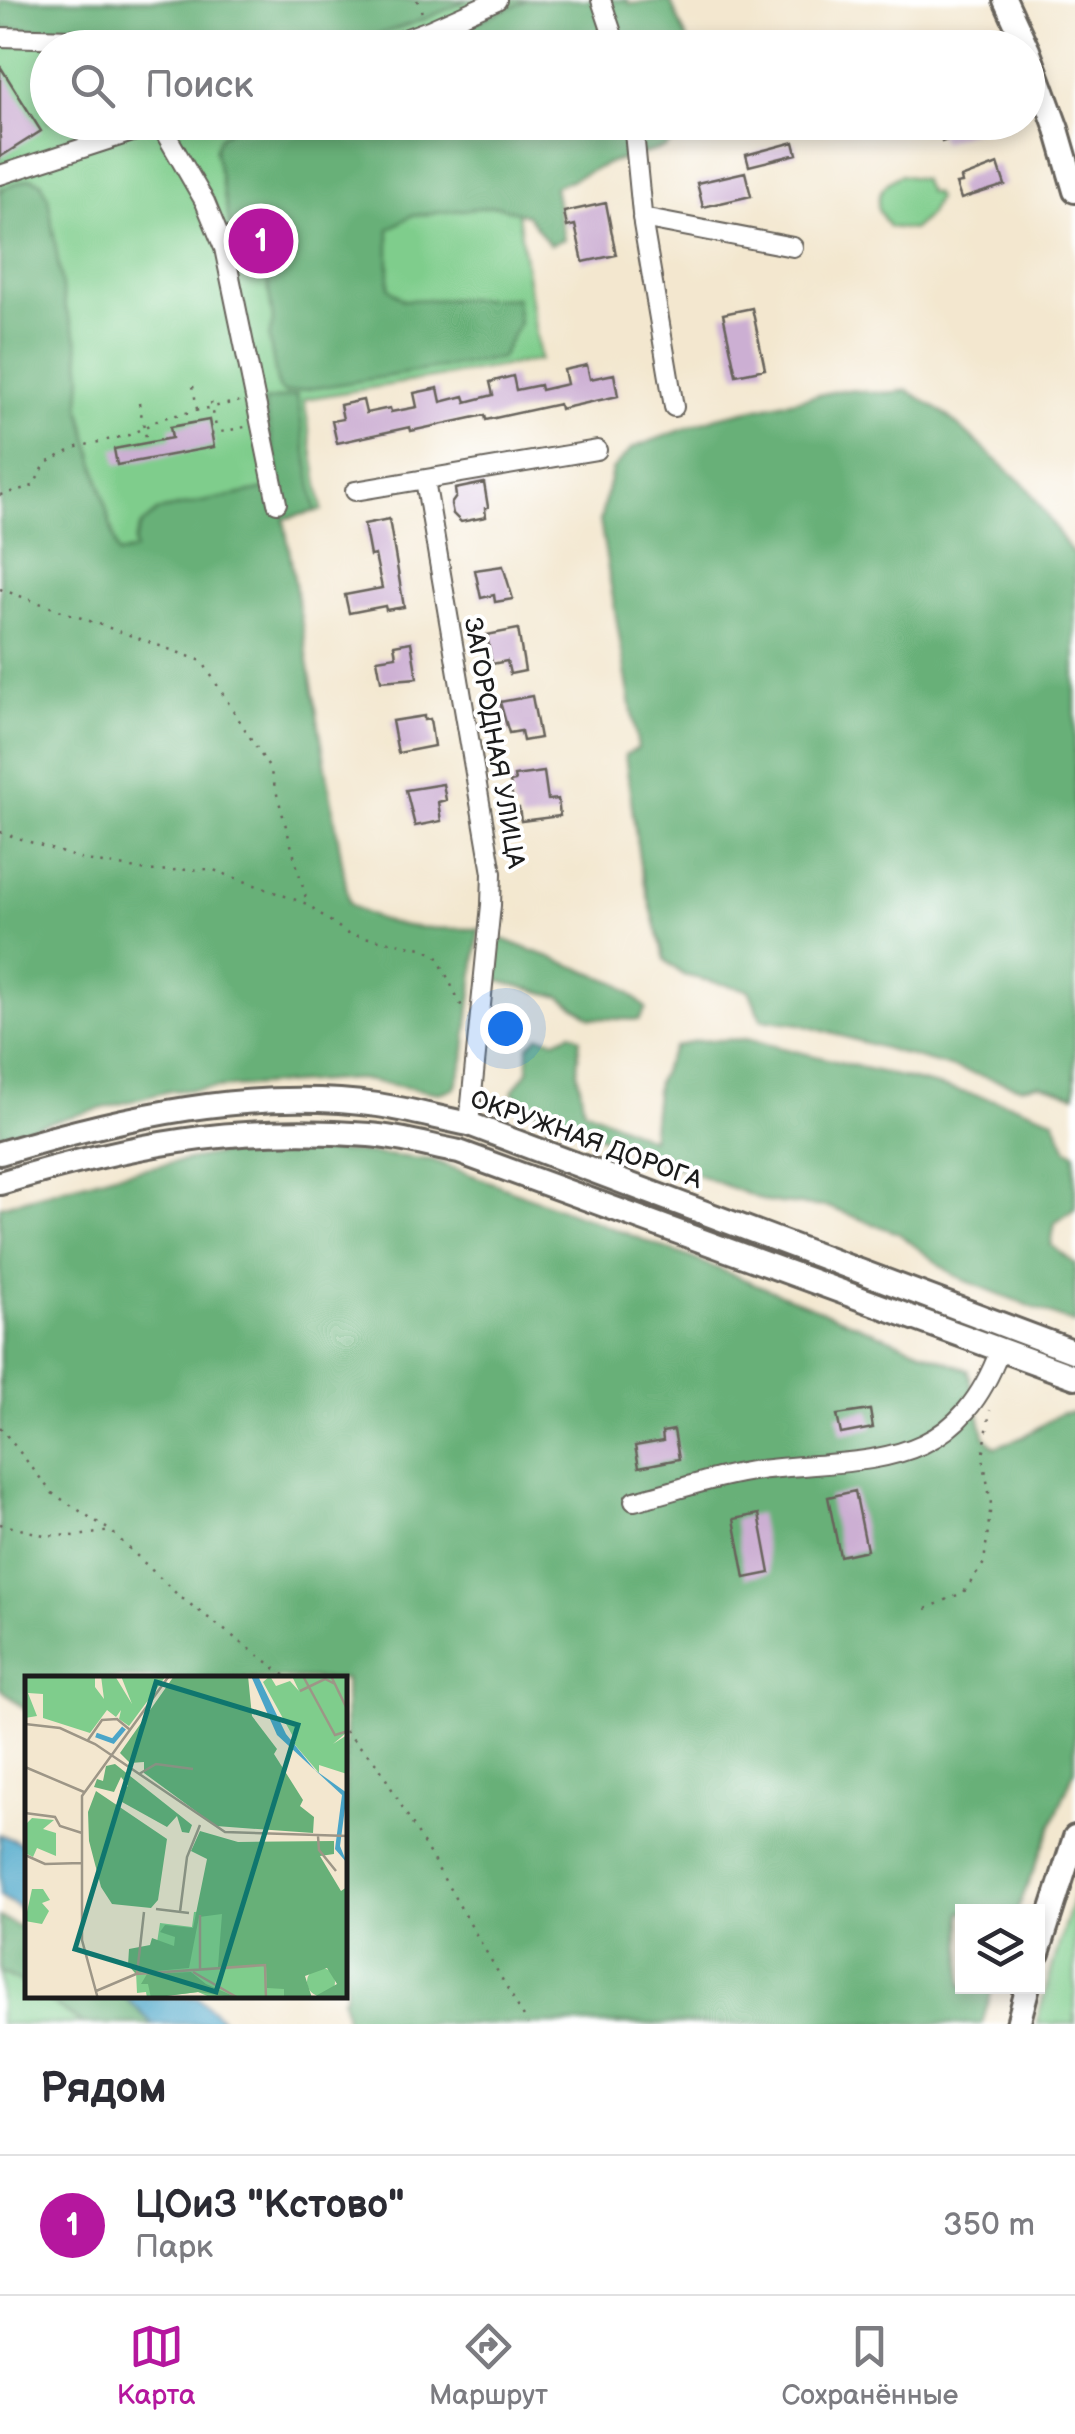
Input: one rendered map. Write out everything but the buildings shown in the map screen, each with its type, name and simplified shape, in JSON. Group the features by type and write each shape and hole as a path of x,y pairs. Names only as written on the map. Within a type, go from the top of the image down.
{"main road":[{"path":"1006,0 1019,30"},
{"path":"1045,97 1075,191"},
{"name":"ОКРУЖНАЯ ДОРОГА","path":"0,1153 172,1110 280,1101 377,1105 469,1124 1075,1352"},
{"path":"0,1183 82,1159 177,1139 282,1131 373,1135 459,1152 1075,1377"},
{"path":"1045,1931 1075,1837"},
{"path":"1018,2024 1026,1994"}],"street":[{"path":"429,30 496,0"},
{"path":"601,0 611,30"},
{"path":"0,36 30,38"},
{"path":"0,175 108,140"},
{"path":"170,140 219,232 235,288 276,503"},
{"path":"635,140 642,218 674,406"},
{"path":"642,218 793,247"},
{"path":"355,491 424,485 597,450"},
{"name":"ЗАГОРОДНАЯ УЛИЦА","path":"424,485 492,874 469,1124"},
{"path":"634,1502 755,1470 905,1454 948,1432 988,1383 1000,1350"}],"path":[{"path":"192,386 198,411"},
{"path":"0,496 33,486 46,463 60,454 144,428 162,418 256,398"},
{"path":"211,402 214,434 261,423"},
{"path":"140,403 147,442"},
{"path":"0,589 202,661 270,769 307,904"},
{"path":"0,832 81,859 147,871 210,869 307,904 348,934 422,948 436,956 478,1038"},
{"path":"926,1609 964,1592 984,1564 991,1504 983,1457 990,1416 988,1383"},
{"path":"0,1426 52,1492 111,1531 179,1596 286,1676"},
{"path":"0,1524 44,1535 111,1531"},
{"path":"348,1733 378,1765 528,2024"}],"green space":[{"path":"0,0 541,0 510,30 30,30 30,140 507,140 540,360 304,399 322,510 277,520 285,561 0,574"},
{"path":"0,0 468,0 393,30 0,28"},
{"path":"527,0 627,0 629,4 670,0 683,30 458,30"},
{"path":"218,140 674,140 665,148 611,162 554,187 564,239 550,245 527,215 496,206 411,216 389,229 389,288 403,300 516,298 519,323 501,358 285,393 278,388 269,338 273,320 266,271 254,265 245,239 230,226 215,150"},
{"path":"900,175 922,179 928,193 937,198 928,216 912,230 889,227 878,209 883,188"},
{"path":"31,178 41,182 48,197 65,307 77,338 82,374 80,406 118,554 135,550 141,525 158,511 280,486 264,401 297,395 316,511 284,519 349,903 395,924 479,929 464,1060 455,1088 439,1093 358,1079 170,1091 0,1135 0,193 5,187"},
{"path":"841,390 907,390 945,414 1027,487 1075,557 1075,1095 1040,1084 1020,1087 799,1024 761,1019 749,990 683,975 665,960 640,866 625,755 638,748 600,521 612,470 632,448 717,417"},
{"path":"497,937 618,983 646,1008 639,1020 591,1018 561,997 491,979"},
{"path":"571,1033 580,1038 577,1070 584,1109 651,1139 657,1082 674,1047 695,1041 746,1039 1015,1105 1054,1119 1067,1149 1075,1152 1075,1209 1055,1223 1051,1245 1075,1264 1075,1324 956,1277 898,1233 828,1207 767,1202 526,1107 512,1092 528,1071 528,1046 539,1036 555,1040"},
{"path":"239,1150 358,1152 432,1160 689,1257 968,1370 984,1435 995,1447 1023,1437 1061,1413 1075,1412 1075,1769 1020,1904 955,1904 955,1994 991,1994 982,2024 347,2024 342,1999 348,1999 348,1676 25,1676 25,1709 0,1688 0,1206 115,1174"},
{"path":"1075,1889 1075,2024 1036,2024"},
{"path":"0,1917 20,1927 25,1918 25,1984 0,1972"},
{"path":"0,1972 25,1984 25,1999 46,1999 83,2024 0,2024"},
{"path":"46,1999 127,1999 153,2024 83,2024"}],"water":[{"path":"0,1834 25,1845 25,1912 0,1896"},
{"path":"127,1999 200,1999 227,2024 153,2024"}],"place":[{"name":"ЦОиЗ \"Кстово\"","path":"261,241"}]}
